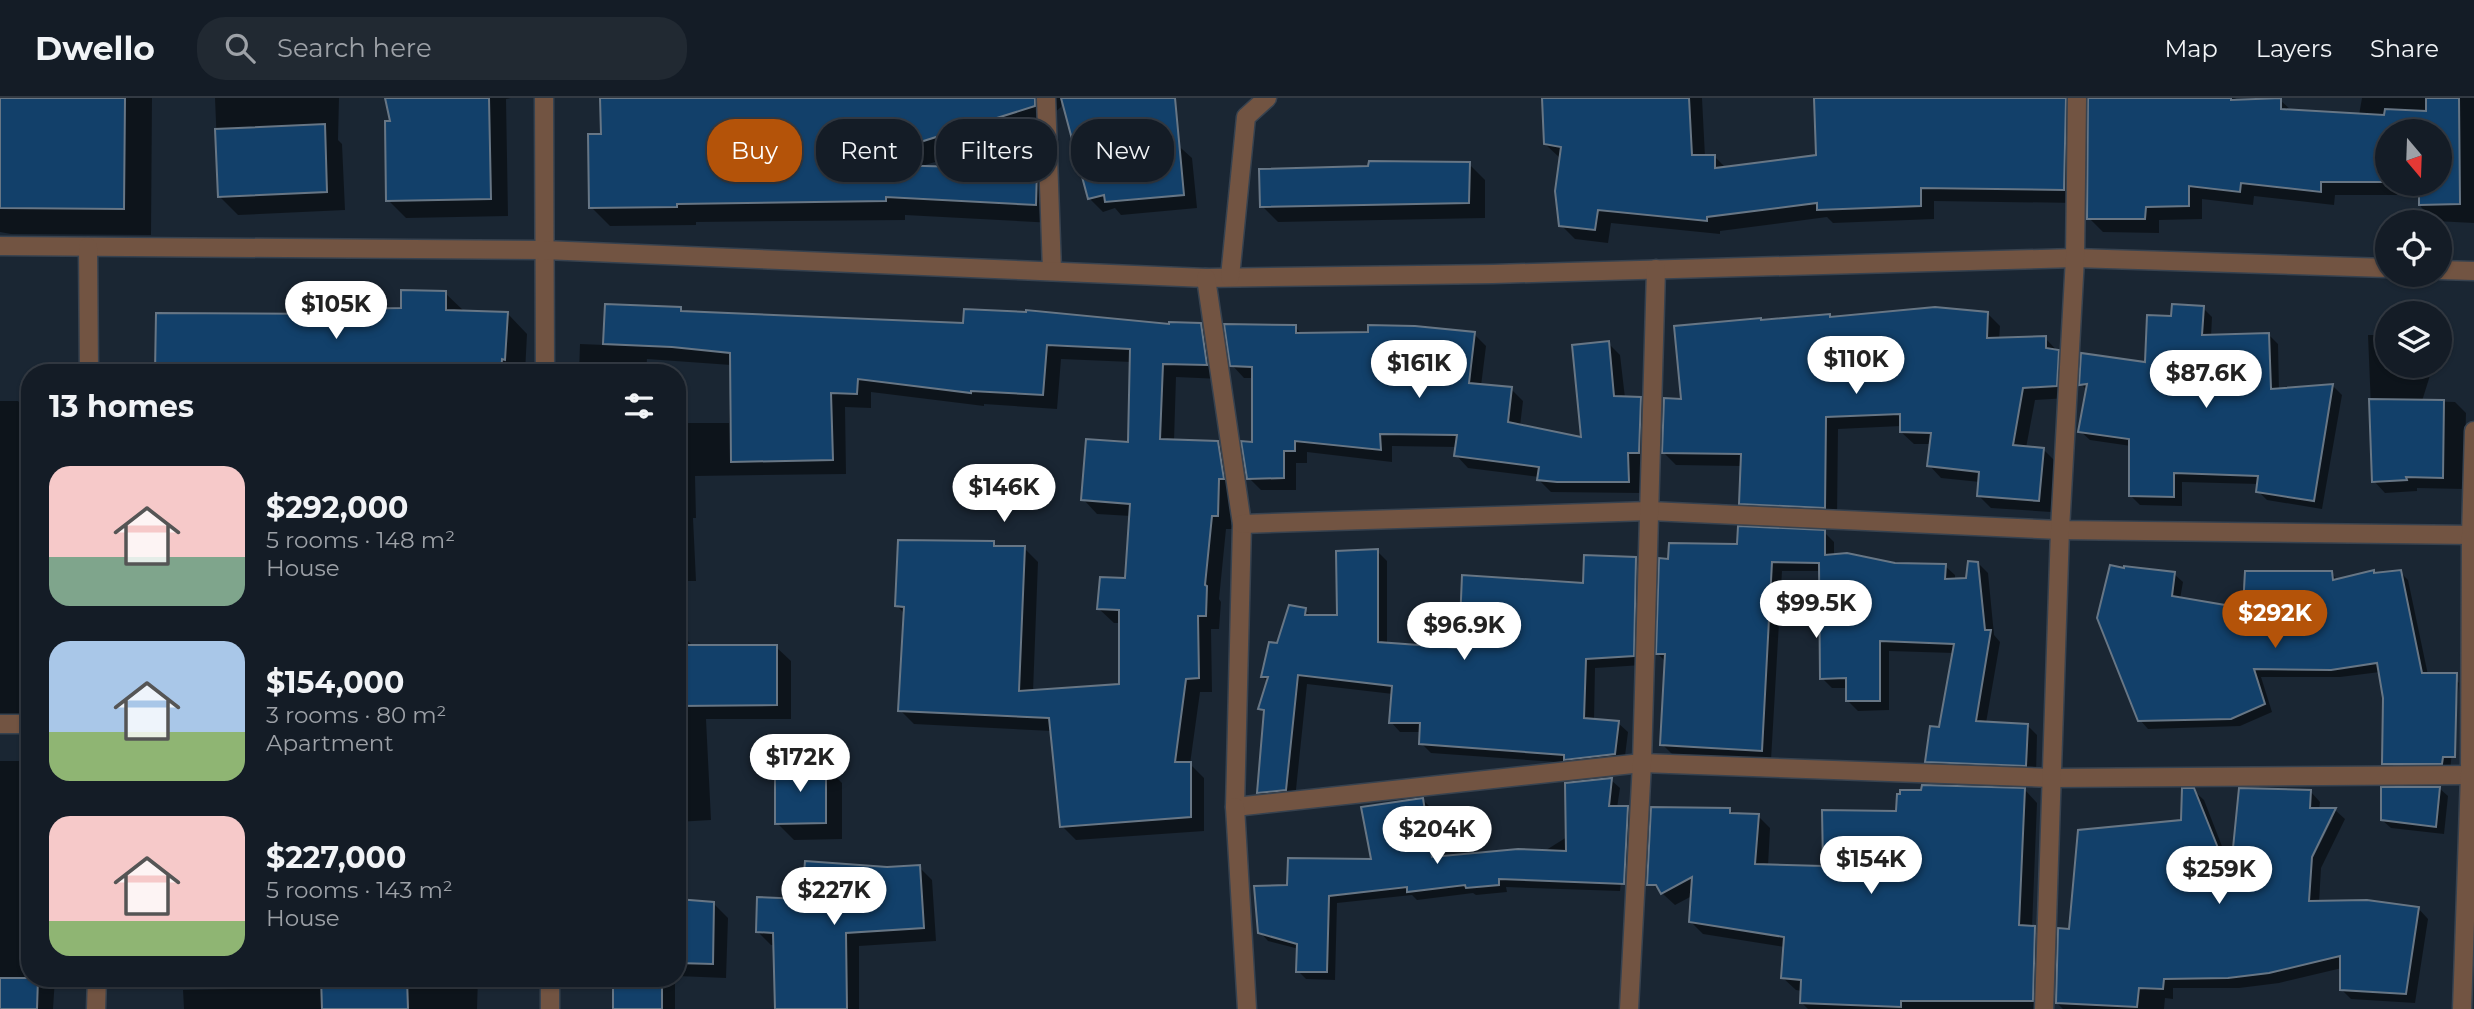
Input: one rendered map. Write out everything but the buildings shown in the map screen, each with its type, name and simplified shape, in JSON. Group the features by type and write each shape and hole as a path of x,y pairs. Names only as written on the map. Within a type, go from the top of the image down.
{"street":[{"path":"544,98 545,364"},
{"path":"1046,98 1052,271"},
{"path":"1230,277 1246,117 1267,98"},
{"path":"2045,1009 2060,530 2075,258 2077,98"},
{"path":"0,246 544,250 1206,278 1493,274 2075,258 2375,268"},
{"path":"88,247 89,364"},
{"path":"1629,1009 1642,763 1656,269"},
{"path":"2452,270 2474,271"},
{"path":"1206,278 1242,524 1235,807 1247,1009"},
{"path":"2462,1009 2472,775 2474,431"},
{"path":"1242,524 1650,511 2060,530 2472,535"},
{"path":"0,724 21,724"},
{"path":"1235,807 1642,763 2053,778 2472,775"},
{"path":"96,1009 97,987"},
{"path":"550,987 550,1009"}]}
